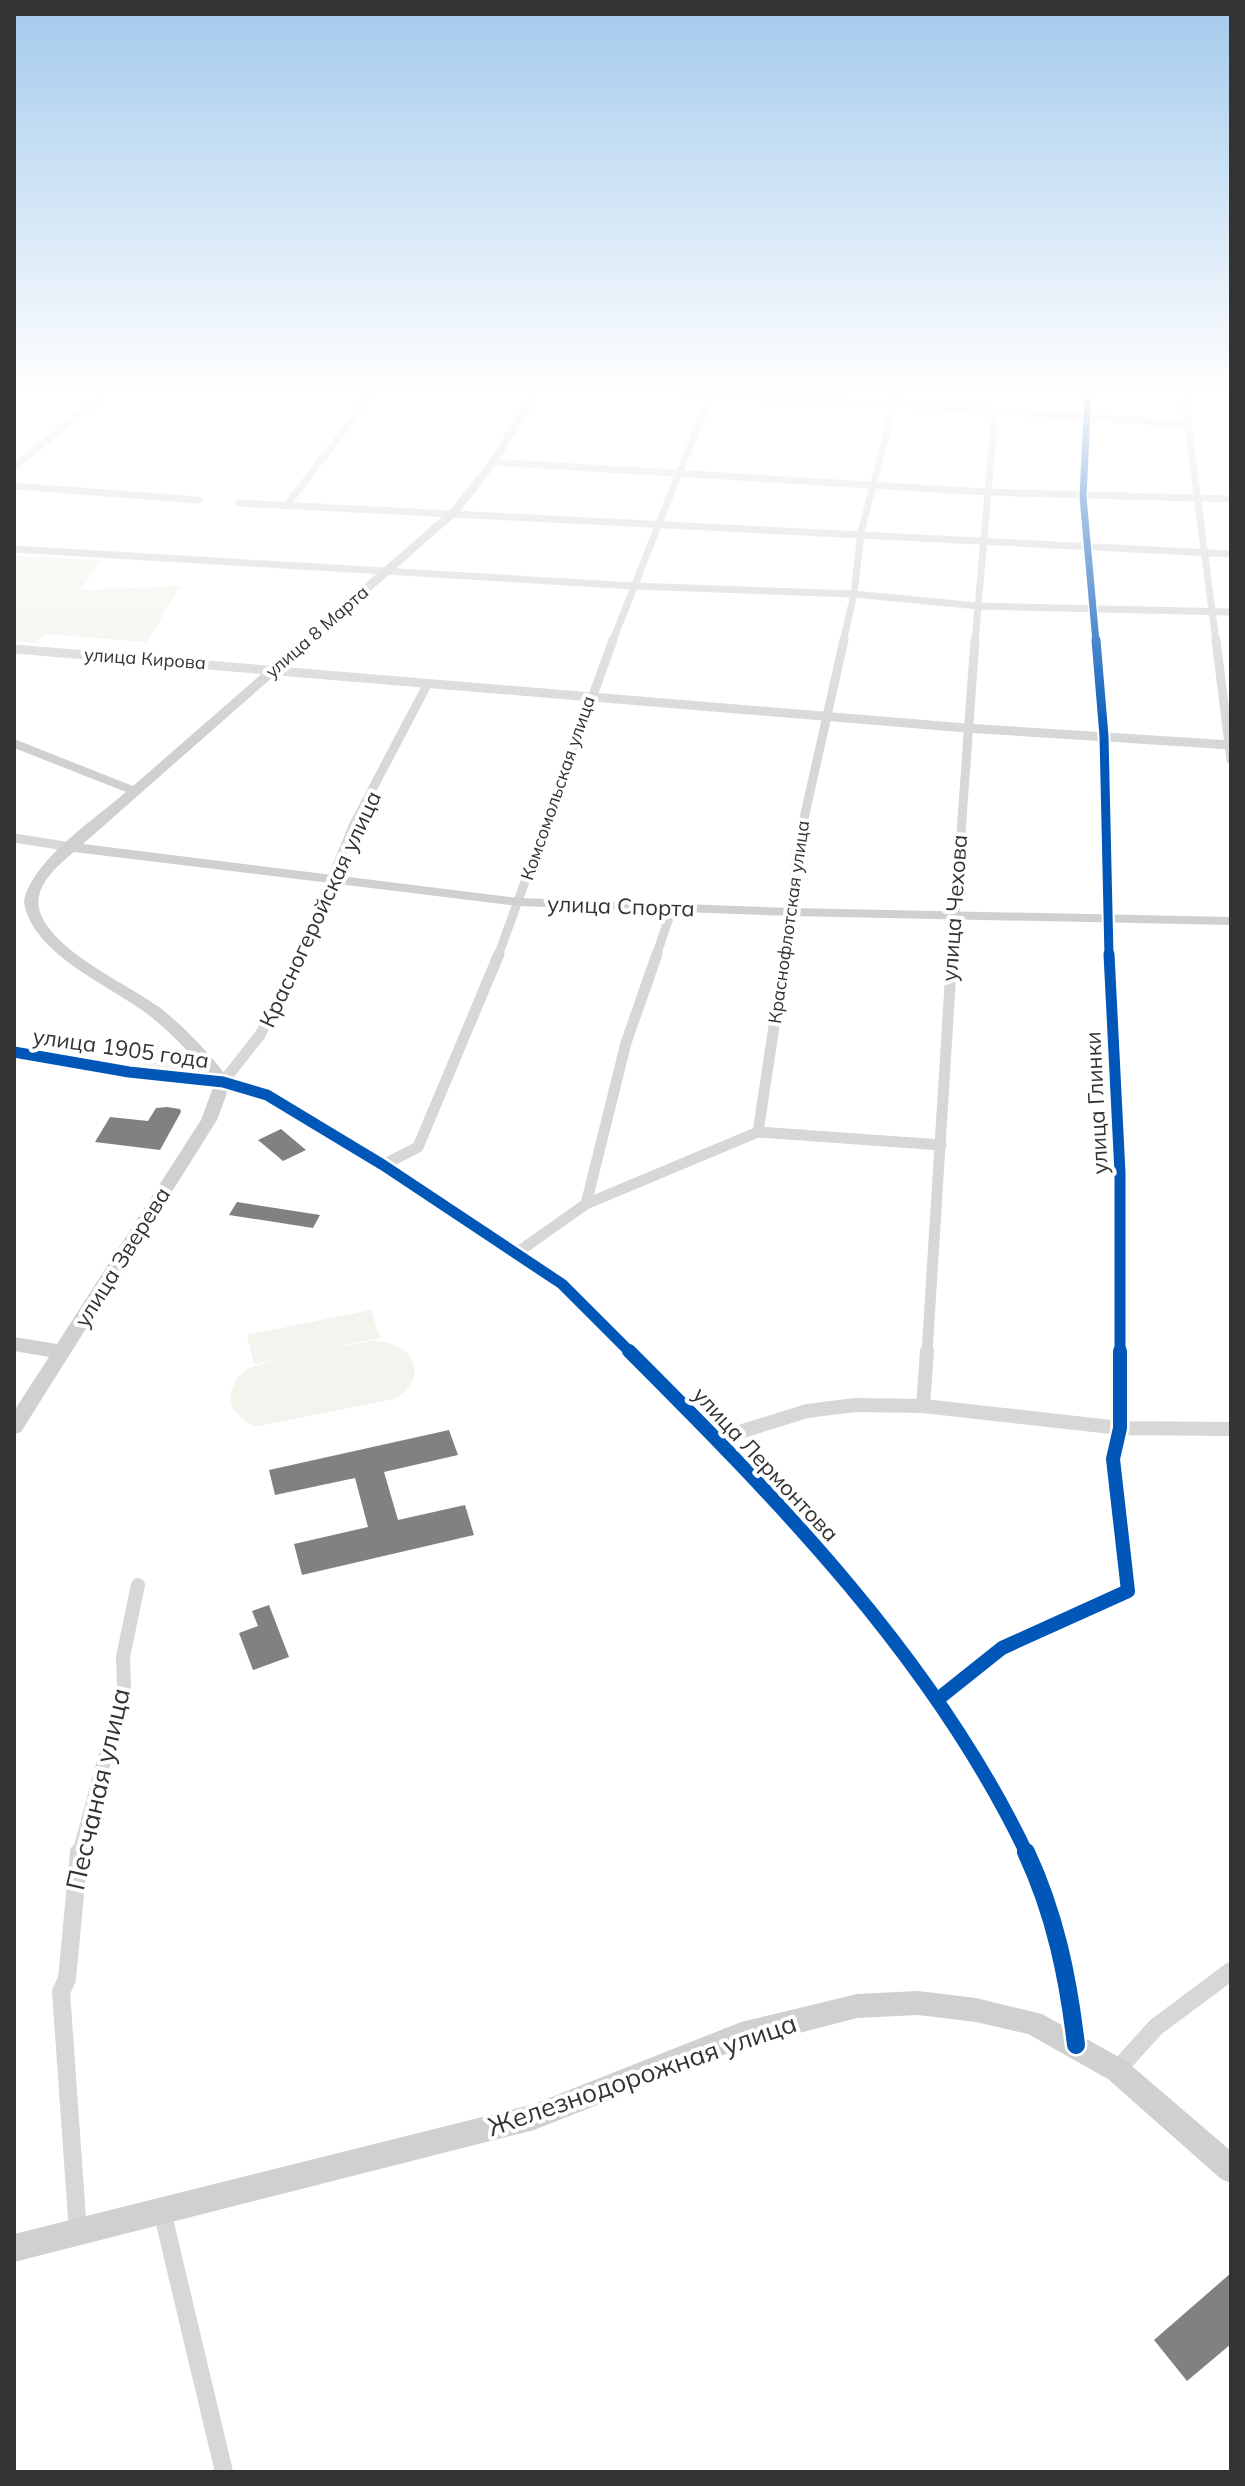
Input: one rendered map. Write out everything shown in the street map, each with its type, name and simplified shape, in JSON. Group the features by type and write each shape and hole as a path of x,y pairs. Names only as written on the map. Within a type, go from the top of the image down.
{"main road":[{"name":"улица 8 Марта","path":"71,847 455,511"},
{"path":"14,743 135,791"},
{"path":"71,847 40,878 32,898 33,913 45,932 61,947 153,1010 183,1035 223,1082"},
{"name":"улица Спорта","path":"71,847 519,902 672,909 1231,921"},
{"name":"улица Зверева","path":"14,1427 209,1120 223,1082"},
{"path":"14,1344 62,1352"},
{"name":"Железнодорожная улица","path":"14,2248 534,2117 741,2035 857,2006 918,2003 976,2010 1033,2023 1117,2070 1231,2169"}],"street":[{"path":"399,509 1231,554"},
{"name":"Комсомольская улица","path":"383,1165 418,1147 519,902 590,697 665,509"},
{"name":"Краснофлотская улица","path":"758,1132 791,912 796,854 854,594 866,509"},
{"name":"улица Чехова","path":"923,1406 941,1145 952,915 984,509"},
{"name":"улица Глинки","path":"938,1699 1002,1648 1128,1591 1113,1459 1120,1428 1120,1173 1107,917 1104,736 1084,509"},
{"path":"1198,509 1231,760"},
{"path":"14,549 634,586 854,594 978,606 1231,612"},
{"name":"улица Кирова","path":"14,649 966,728 1230,744"},
{"name":"Красногеройская улица","path":"223,1082 241,1064 273,1018 330,881 427,685"},
{"name":"улица Спорта","path":"14,838 71,847"},
{"path":"586,1204 626,1043 672,909"},
{"name":"улица 1905 года","path":"14,1052 129,1072 223,1082"},
{"name":"улица Лермонтова","path":"223,1082 267,1095 383,1165 562,1284 717,1439 830,1563 938,1699 1009,1817 1040,1882 1057,1932 1076,2045"},
{"path":"518,1252 586,1204 758,1132 941,1145"},
{"path":"717,1439 807,1411 855,1405 923,1406 1120,1428 1231,1429"},
{"name":"Песчаная улица","path":"78,2232 61,1992 67,1979 79,1849 124,1686 123,1657 138,1585"},
{"path":"1117,2070 1156,2027 1231,1971"},
{"path":"162,2211 224,2472"}],"shaded area":[{"path":"14,556 102,560 80,590 181,586 147,642 45,634 35,643 14,641"},
{"path":"155,1041 191,1076 139,1070"},
{"path":"371,1310 380,1338 254,1364 247,1335"},
{"path":"371,1341 397,1346 412,1361 415,1370 413,1380 394,1399 259,1426 245,1421 233,1408 233,1386 248,1369 283,1358"}],"building":[{"path":"156,1108 180,1109 181,1112 160,1150 95,1142 110,1117 148,1121"},
{"path":"281,1129 306,1150 283,1161 258,1140"},
{"path":"237,1202 320,1215 313,1228 229,1215"},
{"path":"449,1430 458,1455 384,1472 398,1520 465,1505 474,1535 302,1575 294,1544 368,1527 355,1478 275,1495 269,1470"},
{"path":"269,1605 289,1657 253,1670 239,1633 258,1626 252,1611"},
{"path":"1231,2273 1231,2344 1187,2381 1154,2340"}],"cycle path":[{"path":"938,1699 1002,1648 1128,1591 1113,1459 1120,1428 1120,1173 1107,917 1104,736 1084,509"},
{"path":"14,1052 129,1072 223,1082 267,1095 383,1165 562,1284 717,1439 830,1563 938,1699 1009,1817 1040,1882 1057,1932 1076,2045"}]}
